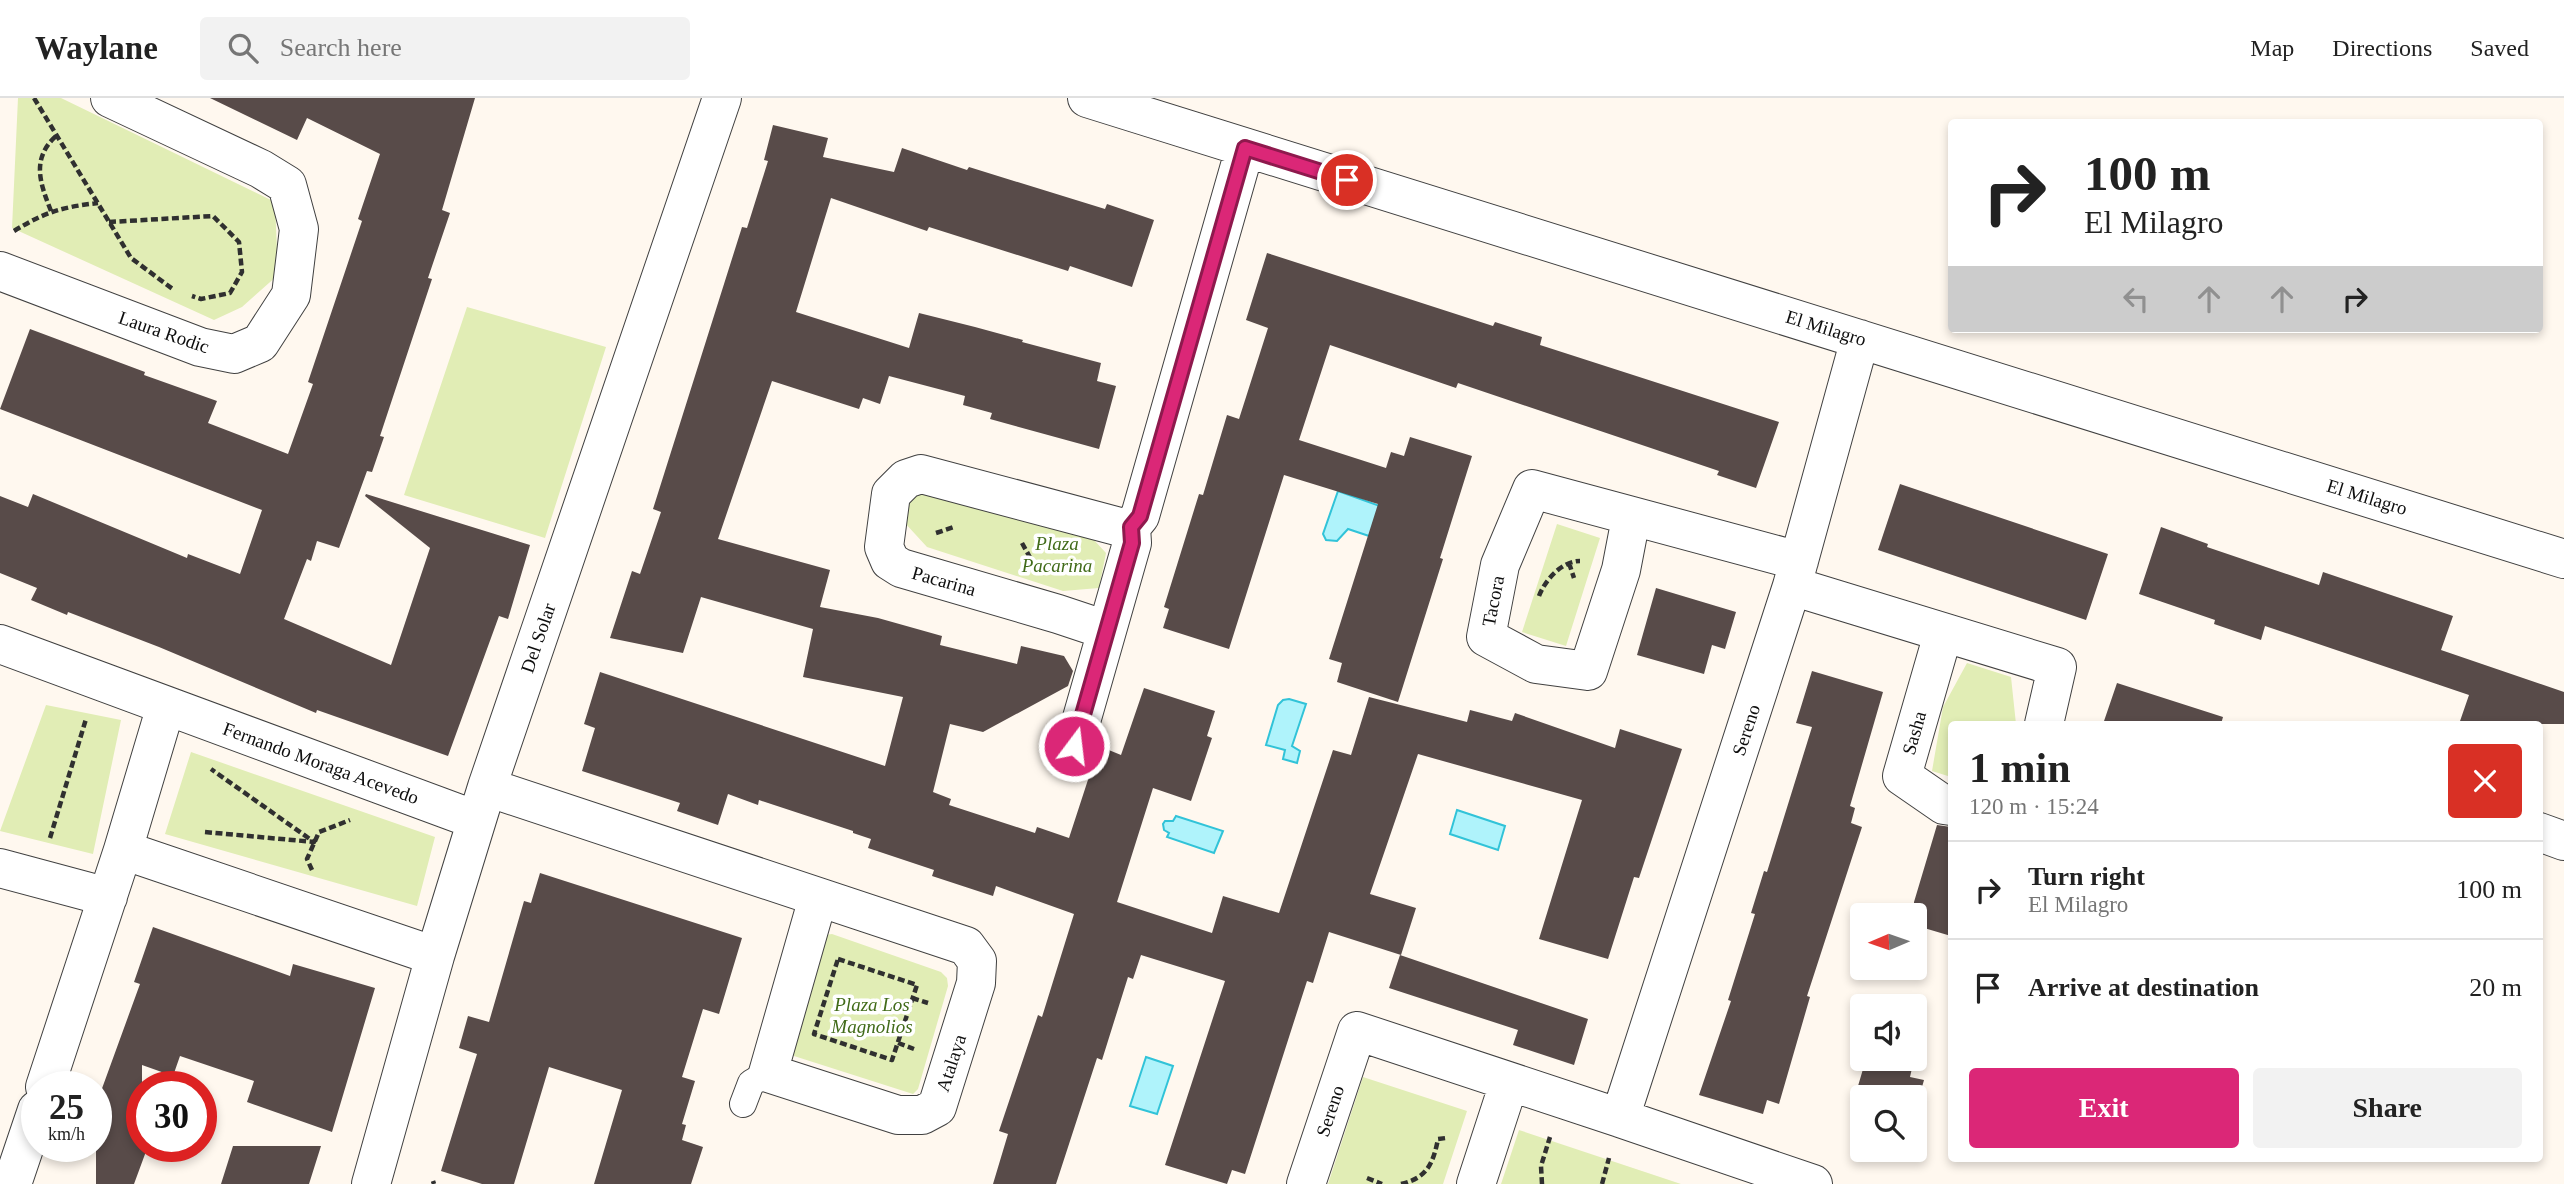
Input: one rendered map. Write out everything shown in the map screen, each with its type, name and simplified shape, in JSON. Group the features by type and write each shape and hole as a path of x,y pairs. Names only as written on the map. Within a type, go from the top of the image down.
{"street":[{"name":"Laura Rodic","path":"0,271 200,347 234,354 260,343 292,295 299,229 287,185 261,169 110,98"},
{"name":"Del Solar","path":"371,1184 435,956 482,804 722,98"},
{"name":"El Milagro","path":"1087,98 2564,559"},
{"path":"1074,746 1132,543 1131,527 1140,516 1245,148"},
{"name":"Sereno","path":"1620,1118 1796,574 1860,339"},
{"name":"Pacarina","path":"1106,631 1058,614 901,568 890,561 884,547 891,494 906,479 921,474 1120,527 1131,527"},
{"name":"Tacora","path":"1631,518 1621,570 1588,671 1536,664 1486,637 1500,565 1532,489 1631,518 1796,574"},
{"path":"1796,574 1943,634 2057,667 2045,721"},
{"name":"Sasha","path":"1943,634 1902,776 1948,805"},
{"name":"Fernando Moraga Acevedo","path":"0,643 98,680 163,719 482,804"},
{"path":"49,1071 108,897 163,719"},
{"name":"Atalaya","path":"482,804 818,898 966,946 977,961 976,983 937,1107 922,1115 898,1115 768,1073"},
{"path":"2543,833 2564,841"},
{"path":"123,850 435,956"},
{"path":"0,869 108,897"},
{"path":"768,1073 818,898"},
{"name":"Sereno","path":"1306,1184 1357,1031 1620,1118 1744,1173 1813,1184"},
{"path":"1476,1184 1509,1083"},
{"path":"12,1184 21,1157"}],"lane":[{"path":"743,1104 751,1083 768,1073"}],"path":[{"path":"34,98 131,258 176,292"},
{"path":"51,211 42,187 40,165 45,146 57,135"},
{"path":"10,234 61,207 98,203"},
{"path":"109,222 213,216 239,242 242,272 230,293 201,299 189,295"},
{"path":"1535,607 1542,588 1562,566 1574,560 1602,562 1621,570"},
{"path":"1569,563 1574,577 1573,587"},
{"path":"37,879 98,680"},
{"path":"163,719 314,842"},
{"path":"317,881 307,859 319,832 344,821 357,819"},
{"path":"197,831 314,842"},
{"path":"838,960 917,985 892,1060 814,1034 838,960"},
{"path":"1367,1178 1381,1184"}],"green space":[{"path":"18,98 61,98 275,202 278,275 242,307 214,320 12,228"},
{"path":"467,307 606,347 545,538 404,495"},
{"name":"Plaza Pacarina","path":"939,489 1081,526 1106,553 1099,588 1063,591 927,547 904,522 910,498"},
{"path":"1557,524 1600,538 1566,646 1522,632"},
{"path":"1967,663 2011,677 2016,721 1948,721 1948,776 1932,771 1943,707"},
{"path":"46,705 121,720 93,854 0,831"},
{"path":"191,752 435,837 417,906 165,834"},
{"name":"Plaza Los Magnolios","path":"832,934 941,972 947,978 948,986 918,1089 913,1094 790,1053 825,935"},
{"path":"1363,1077 1467,1111 1443,1184 1328,1184"},
{"path":"1519,1130 1681,1184 1501,1184"}],"water":[{"path":"1338,491 1391,510 1381,540 1348,529 1337,541 1326,540 1323,534"},
{"path":"1289,699 1306,704 1292,746 1300,751 1297,763 1283,759 1285,750 1266,745 1278,705"},
{"path":"1457,810 1505,826 1498,850 1450,834"},
{"path":"1176,816 1223,831 1214,853 1167,837 1169,833 1164,830 1163,824 1165,821 1173,821"},
{"path":"1146,1057 1173,1066 1157,1114 1130,1106"}],"building":[{"path":"210,98 475,98 442,210 450,213 428,278 432,279 380,436 384,437 372,472 367,471 339,548 317,541 311,561 307,559 284,619 391,665 430,548 365,496 366,494 530,545 508,619 499,616 448,756 317,710 316,713 159,647 68,612 67,615 31,600 37,588 0,573 0,496 28,507 33,494 187,558 188,554 240,574 262,510 0,409 30,329 217,401 208,423 288,454 313,384 308,382 362,221 358,219 380,154 307,118 297,140"},
{"path":"773,125 828,138 823,157 894,172 902,148 967,170 969,167 1105,209 1107,204 1154,220 1132,287 1070,266 1068,271 929,227 927,231 831,198 796,312 909,348 919,313 1101,363 1097,381 1116,386 1099,449 990,419 992,413 963,405 965,396 889,376 880,404 863,398 859,409 772,381 718,539 830,570 820,607 878,618 942,636 940,645 1017,664 1021,646 1064,656 1073,671 1068,686 983,732 950,724 933,792 951,799 949,805 1035,833 1037,827 1069,838 1099,746 1121,755 1144,688 1215,711 1207,736 1212,738 1191,801 1153,788 1117,902 1212,933 1223,896 1279,913 1333,750 1351,755 1369,697 1467,722 1470,710 1512,721 1515,713 1615,748 1620,729 1682,749 1639,878 1634,877 1608,959 1539,939 1582,800 1418,754 1370,894 1416,908 1401,955 1329,932 1313,983 1307,981 1245,1174 1232,1170 1227,1184 1165,1165 1225,981 1141,955 1133,979 1128,977 1102,1060 1097,1058 1056,1184 993,1184 1008,1134 999,1131 1038,1015 1042,1017 1074,914 996,886 993,896 932,876 934,870 868,848 871,839 853,831 759,800 758,805 728,794 718,825 677,811 680,803 582,771 595,728 584,724 600,672 885,766 903,697 803,677 813,629 701,597 683,653 610,638 632,571 640,574 661,512 653,509 742,227 747,228 768,161 764,160"},
{"path":"1267,253 1493,326 1495,322 1542,337 1540,345 1779,422 1756,488 1717,475 1719,471 1458,383 1456,388 1330,345 1299,440 1386,468 1391,452 1404,456 1410,437 1472,456 1398,702 1337,682 1342,663 1329,659 1378,504 1284,475 1229,649 1163,628 1169,609 1164,607 1199,494 1203,495 1227,415 1239,419 1268,328 1246,320"},
{"path":"1900,484 2108,554 2086,620 1878,550"},
{"path":"2161,527 2208,544 2207,547 2319,585 2323,572 2453,616 2441,650 2564,692 2564,724 2543,724 2543,721 2460,721 2469,695 2265,626 2261,640 2214,624 2215,620 2139,594"},
{"path":"1656,588 1736,612 1725,649 1712,645 1704,674 1637,655"},
{"path":"1812,671 1883,692 1850,806 1855,808 1851,823 1862,827 1807,996 1810,997 1779,1104 1767,1100 1763,1114 1699,1095 1731,1001 1728,1000 1755,914 1751,913 1764,871 1767,872 1812,727 1796,723"},
{"path":"2117,683 2223,717 2222,721 2104,721"},
{"path":"1937,825 1948,827 1948,935 1927,929 1927,903 1914,903"},
{"path":"540,873 742,938 719,1014 703,1009 682,1077 695,1081 682,1124 686,1125 682,1140 703,1147 691,1184 594,1184 622,1090 549,1067 514,1184 482,1184 441,1171 477,1054 459,1048 468,1016 489,1022 524,901 531,903"},
{"path":"153,927 290,976 293,964 375,988 332,1132 247,1102 254,1081 180,1056 175,1071 159,1071 142,1065 142,1071 126,1071 126,1162 142,1162 134,1184 96,1184 96,1162 112,1162 112,1071 108,1071 140,984 134,982"},
{"path":"1400,955 1588,1019 1574,1065 1513,1045 1518,1030 1389,988"},
{"path":"1862,1071 1911,1071 1910,1077 1924,1080 1923,1085 1858,1085"},
{"path":"233,1146 321,1146 309,1184 221,1184"}],"route":[{"path":"1074,746 1132,543 1131,527 1140,516 1245,148 1347,180"}]}
